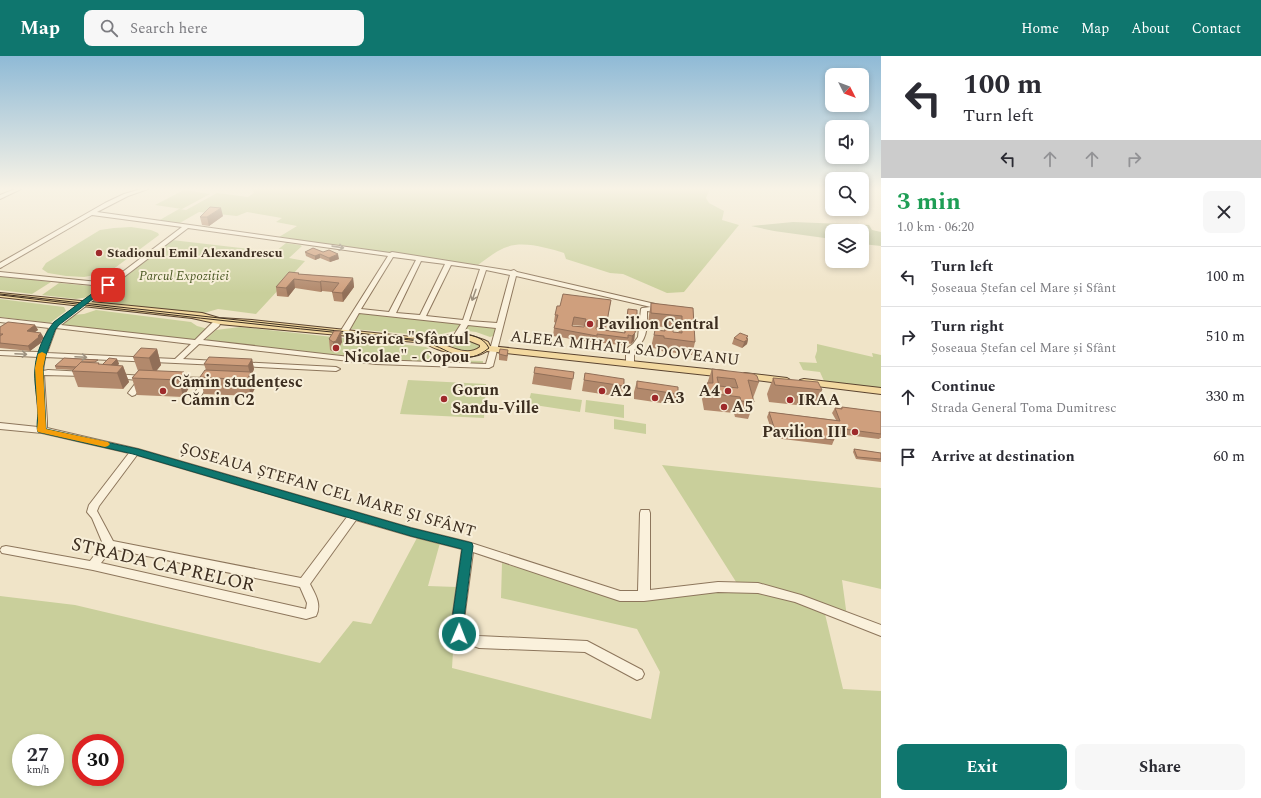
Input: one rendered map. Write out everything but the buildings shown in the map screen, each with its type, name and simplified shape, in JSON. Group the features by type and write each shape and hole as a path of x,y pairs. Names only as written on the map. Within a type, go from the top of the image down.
{"main road":[{"path":"0,295 195,316 212,320 252,322 421,341 457,353 472,354 490,349 477,339 454,338 421,341"},
{"path":"450,350 447,348 446,344 454,338"},
{"name":"ALEEA MIHAIL SADOVEANU","path":"490,349 881,391"}],"street":[{"path":"0,266 73,224"},
{"path":"170,224 514,272 654,306 654,310 644,309 642,338 636,346 630,349 630,363"},
{"path":"42,430 43,421 39,374 42,355 53,327 188,226"},
{"path":"344,332 392,254"},
{"path":"391,315 420,258"},
{"path":"422,318 449,263"},
{"path":"454,338 465,323 484,268"},
{"path":"0,320 376,362 489,366 490,349 500,326 514,272"},
{"path":"0,274 108,285"},
{"path":"358,311 500,326"},
{"path":"176,361 216,324"},
{"path":"0,353 107,361 176,361 336,369"},
{"path":"39,374 48,372 94,375"},
{"path":"108,376 148,378 132,393"},
{"path":"165,378 222,381"},
{"path":"198,394 207,380"},
{"name":"ȘOSEAUA ȘTEFAN CEL MARE ȘI SFÂNT","path":"0,426 42,430 134,451 411,532 468,546 620,596 644,596 718,587 758,588 797,598 881,631"},
{"path":"109,544 96,516 92,512 94,505 134,451"},
{"path":"644,596 645,513"},
{"path":"109,544 304,583 354,515"},
{"path":"93,566 109,544"},
{"path":"468,546 457,627 464,639 479,642 587,647 637,674"},
{"name":"STRADA CAPRELOR","path":"6,550 93,566 306,614 312,612 313,603 304,583"}],"green space":[{"path":"285,224 734,224 739,225 684,292 667,293 623,274 610,273 566,259 564,253 534,246 519,245 504,248 478,265 279,237 297,226"},
{"path":"776,224 844,224 825,224 825,238 774,231 751,226"},
{"path":"869,225 872,230 881,232 881,246 869,245"},
{"name":"Stadionul Emil Alexandrescu","path":"131,227 151,230 159,235 112,270 84,277 48,273 42,269 46,263 100,230"},
{"name":"Parcul Expoziției","path":"172,240 275,252 286,243 300,245 302,246 289,258 305,261 256,314 218,309 204,313 100,303 95,299"},
{"path":"0,276 51,282 32,294 0,290"},
{"path":"59,283 101,287 89,297 76,299 42,295"},
{"path":"0,299 64,307 66,311 50,323 0,317"},
{"path":"96,310 191,322 197,326 208,329 196,340 60,325 72,315 84,314"},
{"path":"358,313 496,328 493,336 490,337 476,332 459,330 433,336 352,329 350,328"},
{"path":"240,327 426,347 438,355 450,360 483,361 483,363 480,365 373,360 205,342 205,340 216,330"},
{"path":"468,340 480,345 480,347 473,350 461,351 457,350 451,345 453,342"},
{"path":"817,344 873,357 872,353 881,355 881,388 824,381 820,372 803,370 799,362 817,363 815,357"},
{"name":"Gorun Sandu-Ville","path":"408,380 486,384 484,418 400,414"},
{"path":"531,393 582,400 580,412 528,404"},
{"path":"586,400 624,405 624,418 585,412"},
{"path":"614,419 646,424 646,434 614,429"},
{"path":"662,465 881,488 881,589 842,580 847,617 738,585"},
{"path":"418,536 440,543 428,586 457,587 452,668 651,719 660,672 637,629 501,598 502,563 637,601 718,588 758,589 824,610 843,689 881,691 881,798 0,798 0,596 75,605 320,663 353,621 371,624"}],"tram line":[{"path":"0,294 421,340 468,335 483,341 489,348 481,354 473,357 466,357 454,354 431,344 412,340 0,295"}],"slow traffic":[{"path":"42,354 39,374 43,421 42,430 105,444"}],"place":[{"name":"Stadionul Emil Alexandrescu","path":"99,253"},
{"name":"Pavilion Central","path":"590,324"},
{"name":"Biserica \"Sfântul Nicolae\" - Copou","path":"336,348"},
{"name":"Cămin studențesc - Cămin C2","path":"163,391"},
{"name":"A2","path":"602,391"},
{"name":"A4","path":"728,391"},
{"name":"A3","path":"655,398"},
{"name":"Gorun Sandu-Ville","path":"444,399"},
{"name":"IRAA","path":"790,400"},
{"name":"A5","path":"724,407"},
{"name":"Pavilion III","path":"855,432"}],"route":[{"path":"108,285 56,324 52,329 42,355 39,368 43,421 42,430 134,451 411,532 468,546 457,627 459,634"}]}
